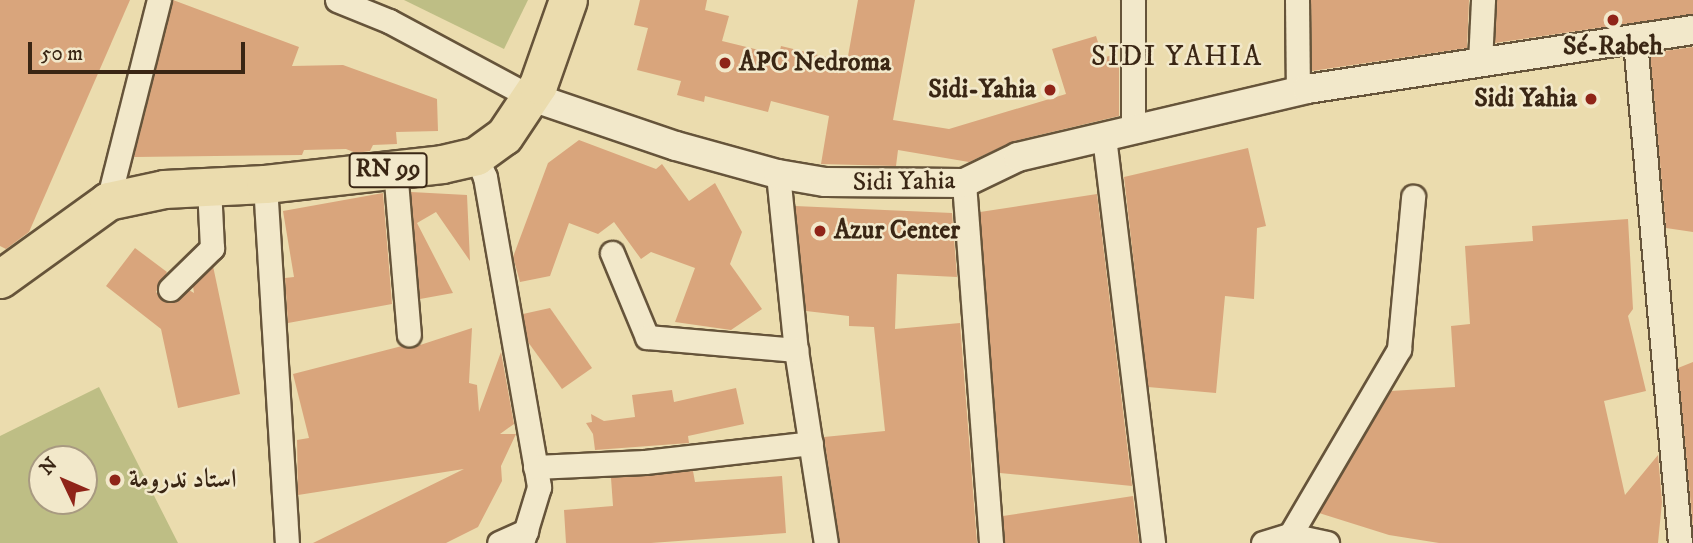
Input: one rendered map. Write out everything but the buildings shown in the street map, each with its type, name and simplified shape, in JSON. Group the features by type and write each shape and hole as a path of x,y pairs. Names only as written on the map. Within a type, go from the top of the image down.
{"main road":[{"name":"RN 99","path":"0,279 108,201 209,186 265,184 395,169 476,156 504,136 538,85 568,0"}],"street":[{"path":"108,201 159,0"},
{"path":"337,0 389,21 529,96"},
{"path":"1132,0 1133,130"},
{"path":"1297,0 1298,92"},
{"path":"1479,62 1483,0"},
{"name":"Sidi Yahia","path":"529,96 676,146 778,174 825,182 964,183 1018,157 1298,92 1693,30"},
{"path":"1635,41 1680,543"},
{"path":"1104,137 1153,543"},
{"path":"476,156 485,177 539,487 524,537 499,543"},
{"path":"395,169 409,334"},
{"path":"778,174 796,350 826,543"},
{"path":"964,183 991,543"},
{"path":"265,184 287,543"},
{"path":"170,289 212,248 209,186"},
{"path":"1290,535 1399,349 1413,197"},
{"path":"612,253 647,337 796,350"},
{"path":"536,467 645,462 811,443"},
{"path":"1265,543 1290,535 1327,543"}],"green space":[{"path":"404,0 528,0 504,49"},
{"name":"استاد ندرومة","path":"99,387 178,543 0,543 0,436"}],"place":[{"name":"Sé-Rabeh","path":"1613,20"},
{"name":"APC Nedroma","path":"725,63"},
{"name":"Sidi-Yahia","path":"1050,90"},
{"name":"Sidi Yahia","path":"1591,99"},
{"name":"Azur Center","path":"820,231"},
{"name":"استاد ندرومة","path":"115,480"}],"district":[{"name":"SIDI YAHIA","path":"1177,57"}]}
